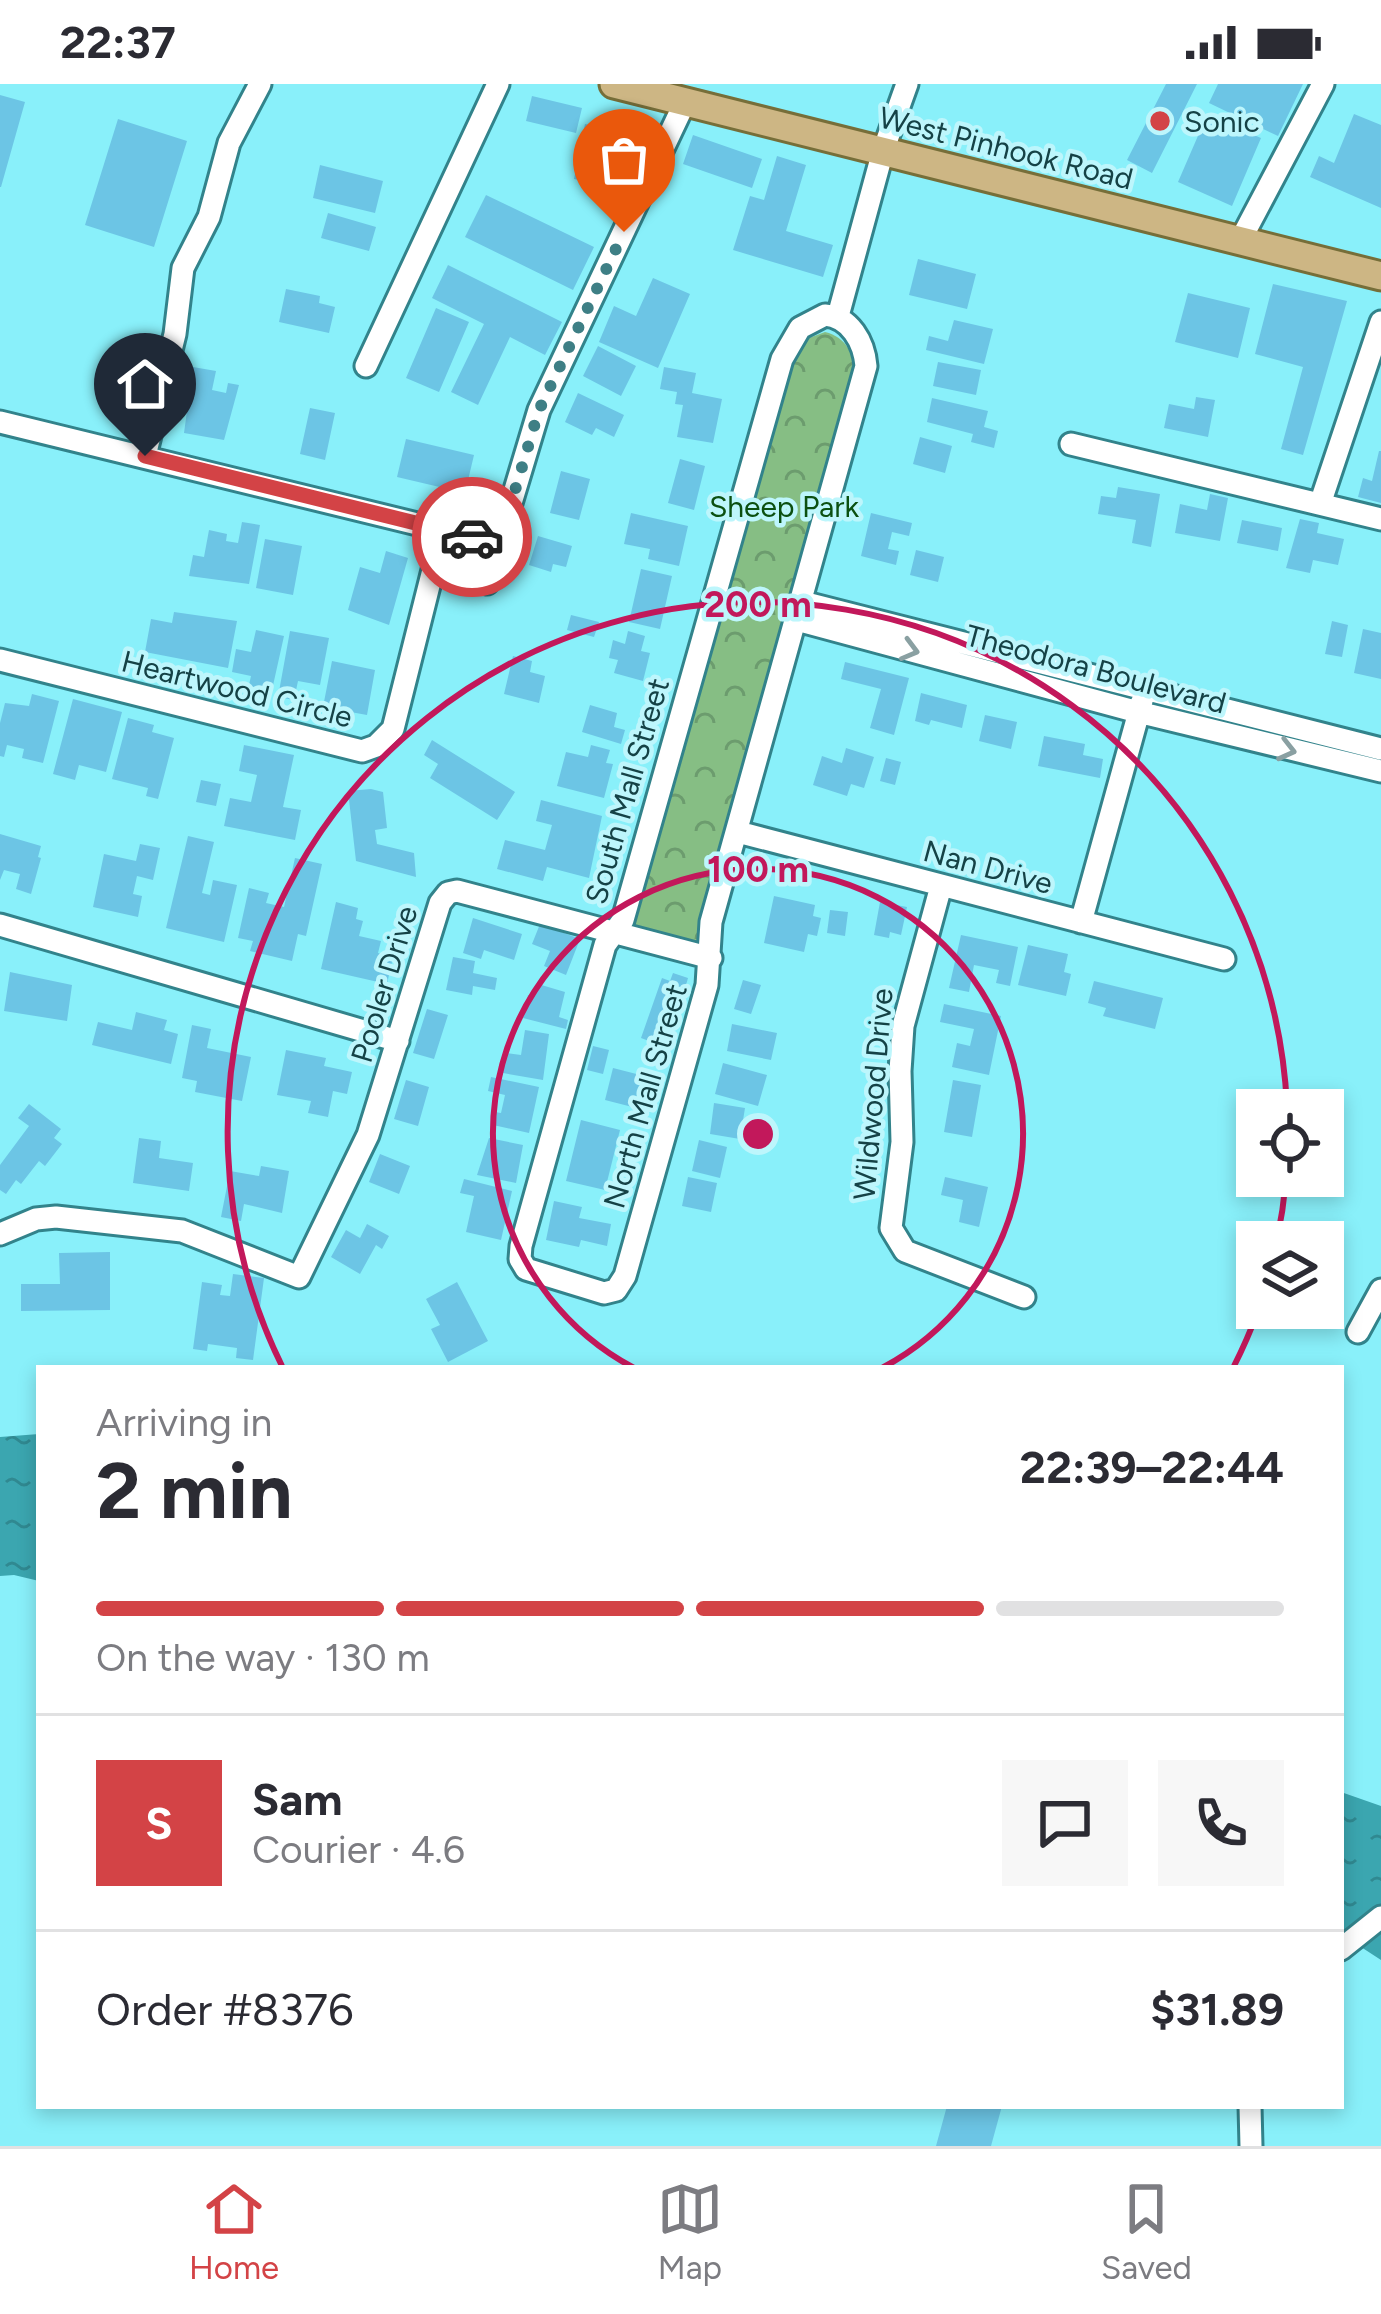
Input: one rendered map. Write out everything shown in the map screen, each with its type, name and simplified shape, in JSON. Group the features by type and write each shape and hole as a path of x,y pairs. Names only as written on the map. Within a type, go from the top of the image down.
{"main road":[{"name":"West Pinhook Road","path":"614,84 1381,276"}],"street":[{"path":"145,456 175,334 184,268 209,217 230,143 260,84"},
{"path":"366,366 498,84"},
{"path":"838,316 883,151 907,84"},
{"path":"1240,241 1323,84"},
{"path":"487,583 539,410 685,102"},
{"name":"South Mall Street","path":"566,1282 526,1269 520,1254 605,945 623,920 782,359 792,338 808,321 825,314 838,316"},
{"name":"North Mall Street","path":"566,1282 610,1293 625,1276 707,985 711,922 866,366 854,331 838,316"},
{"path":"1320,504 1381,322"},
{"path":"0,422 499,544"},
{"path":"1071,444 1381,519"},
{"name":"Heartwood Circle","path":"0,660 362,751 386,739 396,720 443,530"},
{"name":"Theodora Boulevard","path":"800,611 1145,689 1381,749"},
{"name":"Theodora Boulevard","path":"800,611 1138,712 1381,772"},
{"path":"1081,922 1145,689"},
{"name":"Nan Drive","path":"738,832 1224,959"},
{"name":"Wildwood Drive","path":"941,886 903,1026 902,1142 891,1228 905,1251 1024,1297"},
{"name":"Pooler Drive","path":"0,1234 36,1219 56,1217 182,1231 299,1277 368,1136 440,903 448,893 457,891 711,958"},
{"path":"0,926 398,1042"},
{"path":"1358,1333 1381,1290"},
{"path":"1344,1946 1381,1917"},
{"path":"1250,2109 1250,2144"}],"green space":[{"name":"Sheep Park","path":"825,332 840,339 850,352 854,384 698,942 631,924 788,359 801,341"}],"water":[{"path":"36,1434 36,1580 0,1576 0,1437"},
{"path":"1344,1793 1381,1806 1381,1960 1344,1936"}],"building":[{"path":"1166,84 1197,84 1152,173 1127,160"},
{"path":"1218,84 1303,84 1278,136 1209,103"},
{"path":"0,95 25,102 1,187 0,187"},
{"path":"532,96 582,108 576,133 526,121"},
{"path":"1354,114 1381,125 1381,208 1310,177 1319,156 1334,163"},
{"path":"1207,115 1261,138 1232,206 1178,182"},
{"path":"118,119 187,141 154,247 85,225"},
{"path":"585,124 629,133 618,188 574,179"},
{"path":"693,135 762,159 752,188 683,164"},
{"path":"777,156 806,165 786,231 833,245 823,277 733,250 750,196 764,200"},
{"path":"320,165 383,181 375,213 313,198"},
{"path":"486,195 594,247 573,290 465,237"},
{"path":"328,213 376,227 369,251 321,238"},
{"path":"918,259 976,274 967,309 909,295"},
{"path":"448,265 562,322 545,355 510,337 478,405 451,392 484,324 432,298"},
{"path":"653,278 690,294 658,368 599,342 614,306 636,316"},
{"path":"1273,284 1347,301 1303,455 1281,449 1303,367 1255,354"},
{"path":"286,289 320,296 319,303 335,307 329,333 279,322"},
{"path":"1188,293 1250,308 1238,358 1175,342"},
{"path":"436,308 469,322 439,392 406,378"},
{"path":"954,320 993,329 984,364 926,350 929,336 948,341"},
{"path":"598,346 636,366 621,396 583,376"},
{"path":"938,362 981,370 976,395 933,386"},
{"path":"193,367 216,371 212,390 226,393 228,383 239,385 224,440 184,433"},
{"path":"664,367 696,373 692,393 722,399 713,443 677,437 683,405 675,404 677,392 660,389"},
{"path":"578,393 624,415 614,437 596,428 592,435 565,422"},
{"path":"1196,397 1215,400 1208,437 1164,428 1169,404 1194,409"},
{"path":"932,398 988,411 984,427 998,431 994,448 971,442 973,434 927,422"},
{"path":"310,408 335,413 325,460 300,454"},
{"path":"920,437 952,446 945,473 913,464"},
{"path":"406,439 474,455 465,493 397,477"},
{"path":"1379,451 1381,503 1358,497 1363,478 1372,481"},
{"path":"680,459 705,466 694,510 668,503"},
{"path":"561,471 590,479 579,520 550,513"},
{"path":"1118,487 1160,494 1151,547 1132,543 1136,520 1098,514 1101,496 1116,498"},
{"path":"1210,494 1228,498 1220,541 1175,533 1180,504 1207,510"},
{"path":"631,513 688,526 679,566 648,559 650,549 624,544"},
{"path":"871,513 912,523 909,536 892,532 888,549 899,551 896,565 861,556"},
{"path":"1300,519 1319,523 1317,533 1344,539 1338,565 1313,560 1310,573 1286,568"},
{"path":"1242,520 1282,528 1278,551 1237,543"},
{"path":"242,522 260,525 249,584 189,576 193,555 204,557 209,530 227,534 226,541 238,543"},
{"path":"538,536 572,546 566,567 553,564 551,572 529,565"},
{"path":"265,539 302,546 293,595 256,588"},
{"path":"916,550 944,557 938,582 910,575"},
{"path":"386,551 408,558 389,625 348,610 360,567 380,573"},
{"path":"641,569 672,576 660,629 629,622"},
{"path":"174,612 237,621 228,668 145,652 151,619 172,623"},
{"path":"571,615 599,622 594,637 567,630"},
{"path":"1332,621 1348,625 1342,657 1325,654"},
{"path":"1363,629 1381,633 1381,679 1354,673"},
{"path":"256,630 284,636 270,699 247,694 251,676 232,672 236,649 251,652"},
{"path":"290,631 329,638 320,685 298,681 294,700 278,697"},
{"path":"628,631 645,636 641,651 650,653 643,681 614,673 618,660 609,658 613,640 625,644"},
{"path":"513,656 532,661 530,672 545,676 539,703 504,694"},
{"path":"332,661 375,670 367,715 323,707"},
{"path":"845,662 909,678 894,735 870,728 881,689 841,679"},
{"path":"921,693 967,705 962,728 915,721"},
{"path":"32,694 59,701 43,763 22,758 24,749 7,745 4,757 0,756 5,703 29,706"},
{"path":"73,699 122,712 106,772 79,765 75,780 53,774"},
{"path":"590,705 617,713 614,727 625,730 621,744 582,732"},
{"path":"985,715 1017,722 1011,749 979,741"},
{"path":"128,718 154,725 152,732 174,738 158,799 146,796 148,788 112,779"},
{"path":"1044,736 1085,744 1083,755 1103,759 1100,778 1038,766"},
{"path":"432,740 515,792 497,820 430,778 438,764 424,755"},
{"path":"244,745 294,755 283,807 301,810 295,840 224,826 230,798 251,802 257,775 239,771"},
{"path":"591,745 610,750 606,763 613,764 604,798 557,786 566,752 588,757"},
{"path":"846,748 874,757 864,788 851,784 847,796 813,785 822,756 842,763"},
{"path":"886,758 901,762 895,785 880,781"},
{"path":"201,780 221,784 216,806 196,802"},
{"path":"348,791 383,792 387,828 375,830 377,844 414,853 416,877 356,861"},
{"path":"541,800 602,816 589,878 547,867 543,881 497,869 505,840 545,850 552,825 536,821"},
{"path":"0,834 41,846 31,894 16,889 20,874 4,870 0,880"},
{"path":"188,836 214,842 202,893 210,895 213,880 237,885 224,942 166,928"},
{"path":"140,844 160,848 153,880 137,876 133,894 142,896 138,917 93,907 104,854 136,861"},
{"path":"295,858 322,864 306,936 298,934 292,961 250,951 253,941 238,938 249,888 269,893 266,903 284,907"},
{"path":"774,896 815,905 813,916 821,918 817,936 808,934 804,952 764,943"},
{"path":"336,902 358,908 356,919 363,921 359,936 381,941 378,953 393,957 387,984 321,969"},
{"path":"880,902 907,907 901,935 874,935"},
{"path":"830,910 848,912 845,936 827,933"},
{"path":"473,918 522,934 514,960 484,950 481,959 463,953"},
{"path":"540,924 580,939 566,975 544,966 550,951 532,944"},
{"path":"961,935 1018,947 1010,986 996,983 999,970 974,965 969,992 949,988"},
{"path":"1028,945 1068,954 1064,972 1071,974 1066,996 1018,985"},
{"path":"453,957 475,961 473,973 497,978 495,990 473,986 472,995 446,990"},
{"path":"10,972 72,985 67,1021 4,1011"},
{"path":"673,973 688,978 668,1048 641,1038 662,978 670,981"},
{"path":"743,980 761,985 751,1014 734,1009"},
{"path":"1094,981 1163,998 1155,1029 1103,1016 1106,1008 1088,1003"},
{"path":"538,984 565,992 559,1017 568,1020 566,1029 523,1018 528,995 535,996"},
{"path":"944,1004 1001,1016 989,1075 952,1067 957,1043 970,1046 974,1029 940,1022"},
{"path":"427,1009 448,1015 434,1059 413,1053"},
{"path":"136,1012 167,1020 164,1030 178,1034 171,1064 92,1045 98,1022 132,1030"},
{"path":"732,1024 777,1033 771,1060 727,1051"},
{"path":"192,1025 211,1029 207,1048 251,1057 242,1101 195,1092 197,1081 182,1078"},
{"path":"525,1030 549,1034 543,1080 503,1073 506,1053 521,1055"},
{"path":"593,1046 609,1050 603,1074 587,1070"},
{"path":"286,1050 326,1058 324,1066 352,1072 347,1094 333,1091 328,1117 308,1113 311,1101 277,1095"},
{"path":"723,1063 767,1075 758,1106 715,1094"},
{"path":"613,1068 656,1079 648,1111 605,1100"},
{"path":"491,1077 539,1087 529,1133 493,1125 505,1095 488,1091"},
{"path":"406,1080 429,1087 418,1126 394,1119"},
{"path":"953,1080 981,1085 972,1137 944,1132"},
{"path":"714,1103 745,1108 740,1139 710,1134"},
{"path":"29,1104 61,1129 54,1138 62,1144 45,1166 39,1161 6,1194 0,1190 0,1165 29,1126 18,1118"},
{"path":"581,1120 620,1130 605,1190 566,1181"},
{"path":"139,1138 161,1141 159,1158 193,1163 189,1191 133,1183"},
{"path":"489,1138 523,1145 516,1183 477,1175"},
{"path":"699,1140 727,1147 720,1178 692,1171"},
{"path":"380,1154 410,1166 399,1194 369,1182"},
{"path":"261,1166 289,1171 282,1213 244,1204 241,1221 221,1217 230,1171 259,1176"},
{"path":"688,1177 717,1183 711,1212 682,1206"},
{"path":"945,1177 988,1187 979,1227 959,1222 963,1200 941,1195"},
{"path":"464,1179 512,1191 501,1240 466,1232 474,1196 460,1193"},
{"path":"554,1201 582,1207 579,1218 611,1224 607,1246 581,1240 579,1247 546,1240"},
{"path":"367,1224 389,1236 382,1249 376,1245 360,1274 331,1257 346,1230 360,1238"},
{"path":"110,1252 110,1310 21,1311 21,1284 60,1284 59,1253"},
{"path":"233,1274 264,1278 253,1360 236,1358 237,1348 208,1344 207,1351 193,1349 202,1282 222,1285 220,1295 230,1296"},
{"path":"457,1282 488,1341 448,1362 431,1329 440,1325 426,1299"},
{"path":"946,2109 1001,2109 991,2146 936,2146"}],"way so far":[{"path":"472,537 499,544 539,410 624,232"}],"place":[{"name":"Sonic","path":"1160,121"}],"route":[{"path":"145,456 472,537"}]}
